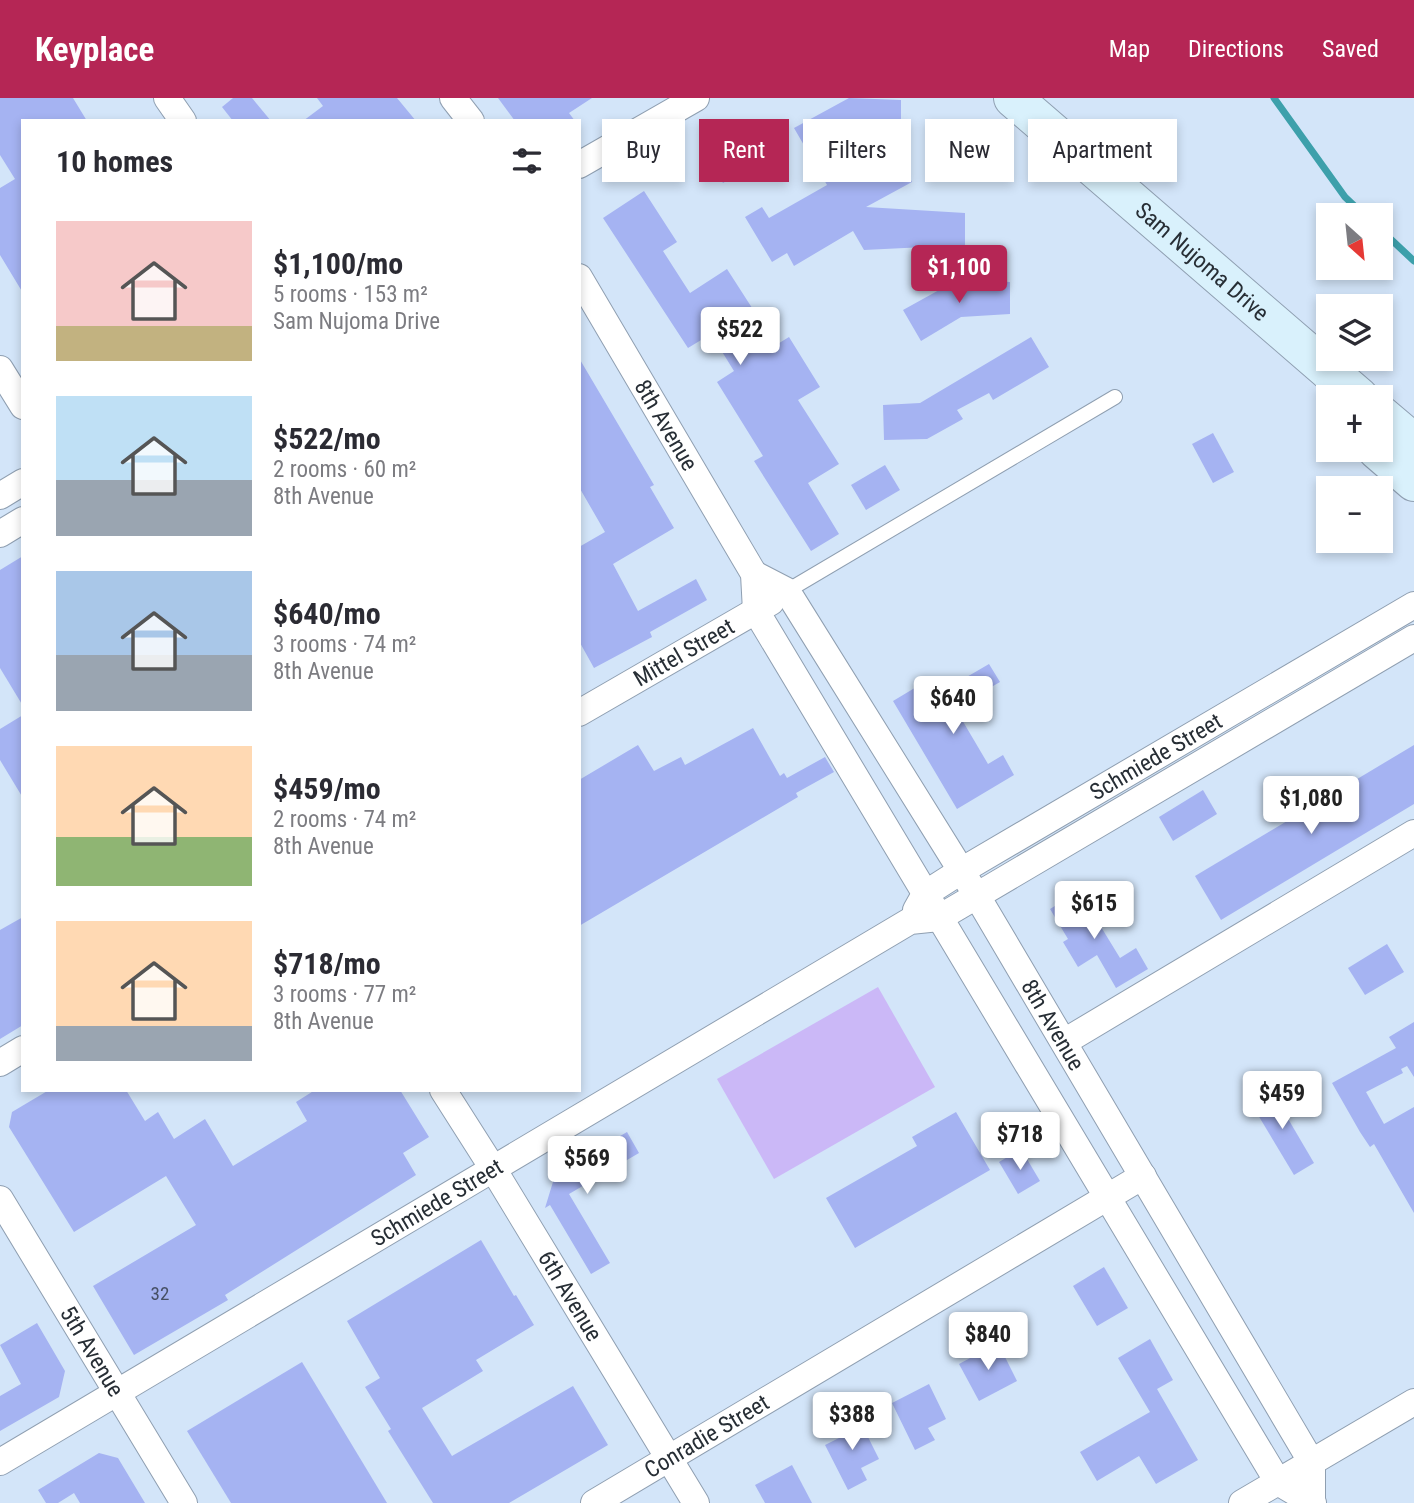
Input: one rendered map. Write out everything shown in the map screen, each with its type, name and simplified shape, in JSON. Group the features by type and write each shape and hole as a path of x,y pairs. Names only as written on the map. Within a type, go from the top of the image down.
{"main road":[{"name":"Sam Nujoma Drive","path":"995,98 1316,396"},
{"name":"Sam Nujoma Drive","path":"1013,98 1345,385"},
{"path":"1393,425 1414,443"},
{"path":"1391,462 1414,482"}],"street":[{"path":"167,98 182,119"},
{"path":"453,98 469,119"},
{"path":"581,164 696,98"},
{"name":"8th Avenue","path":"581,280 754,574 755,611 1278,1482 1313,1502"},
{"path":"0,369 21,404"},
{"path":"0,496 21,483"},
{"path":"0,534 21,521"},
{"path":"754,574 787,591"},
{"name":"8th Avenue","path":"787,591 977,896 1312,1463 1313,1502"},
{"name":"Mittel Street","path":"581,712 787,591"},
{"name":"Schmiede Street","path":"910,921 925,894 961,871 1414,605"},
{"name":"Schmiede Street","path":"0,1462 492,1167 910,921 939,918 1414,638"},
{"path":"1064,1042 1414,833"},
{"path":"0,1063 21,1050"},
{"name":"6th Avenue","path":"444,1092 696,1503"},
{"name":"Conradie Street","path":"594,1503 1143,1177"},
{"name":"5th Avenue","path":"0,1199 184,1503"},
{"path":"1242,1503 1414,1402"}],"lane":[{"path":"787,591 1115,397"}],"shaded area":[{"path":"878,987 935,1087 774,1179 717,1079"}],"building":[{"path":"0,98 73,98 86,119 21,119 21,290 0,255 0,188 15,179 0,155"},
{"path":"233,98 252,98 269,119 231,119 222,107"},
{"path":"317,98 397,98 414,119 306,119 323,106"},
{"path":"498,98 592,98 569,113 574,119 514,119"},
{"path":"849,98 901,100 901,119 810,119"},
{"path":"803,123 803,144 794,128"},
{"path":"911,180 912,182 866,207 965,213 965,245 864,250 853,231 794,266 787,253 772,262 745,217 762,207 769,218 827,185 825,182"},
{"path":"644,191 677,242 663,251 690,293 727,269 776,345 789,337 820,387 798,400 839,464 808,483 839,534 811,551 754,461 763,456 717,382 734,371 711,334 688,348 603,218"},
{"path":"959,279 1010,282 1010,314 961,317 921,341 903,310"},
{"path":"1031,337 1049,367 993,400 989,393 957,410 963,419 927,439 884,440 883,405 920,403"},
{"path":"581,361 654,485 650,487 674,528 613,564 638,611 696,579 707,600 650,632 652,637 594,668 581,645 581,546 605,532 581,490"},
{"path":"1213,433 1234,472 1213,483 1192,444"},
{"path":"885,465 900,490 866,510 851,485"},
{"path":"21,557 21,703 0,668 0,570"},
{"path":"989,664 1000,682 955,708 988,764 1003,755 1014,775 957,809 893,701 933,677 941,692"},
{"path":"21,716 21,795 0,760 0,729"},
{"path":"753,728 780,776 784,773 787,778 825,757 834,772 796,793 798,797 581,925 581,779 638,745 654,771 681,757 685,765"},
{"path":"1414,745 1414,804 1221,920 1195,876"},
{"path":"1203,790 1217,814 1173,841 1159,817"},
{"path":"1079,891 1120,958 1136,948 1148,969 1116,988 1097,955 1078,967 1063,942 1068,939 1050,909"},
{"path":"21,918 21,1026 0,1039 0,930"},
{"path":"1387,944 1404,972 1365,995 1348,968"},
{"path":"1414,1022 1414,1077 1407,1066 1401,1069 1403,1073 1366,1092 1384,1124 1414,1107 1414,1213 1374,1144 1370,1147 1332,1083 1396,1048 1389,1037"},
{"path":"1270,1088 1314,1163 1294,1175 1249,1100"},
{"path":"46,1092 127,1092 145,1121 158,1112 174,1139 205,1119 233,1166 307,1121 296,1102 312,1092 401,1092 429,1137 403,1153 416,1175 225,1295 228,1300 134,1355 93,1286 196,1225 166,1176 74,1232 9,1127 12,1112"},
{"path":"956,1112 990,1170 855,1248 826,1198 917,1146 912,1137"},
{"path":"627,1132 639,1153 569,1194 610,1263 591,1274 550,1205 545,1208 556,1172"},
{"path":"1021,1149 1040,1181 1018,1194 999,1162"},
{"path":"481,1240 534,1325 476,1360 483,1371 422,1408 452,1456 573,1386 608,1445 509,1503 433,1503 388,1431 391,1429 365,1387 380,1378 347,1321"},
{"path":"1104,1267 1128,1308 1097,1326 1073,1286"},
{"path":"37,1323 65,1371 59,1397 0,1431 0,1396 21,1384 0,1345"},
{"path":"1150,1339 1173,1380 1157,1389 1198,1460 1156,1484 1139,1456 1097,1481 1080,1452 1150,1412 1118,1358"},
{"path":"998,1343 1017,1381 979,1401 959,1364"},
{"path":"302,1362 387,1503 231,1503 187,1431"},
{"path":"929,1384 946,1419 928,1428 935,1440 915,1450 892,1403"},
{"path":"857,1415 879,1459 861,1468 867,1480 848,1490 825,1445 843,1436 838,1425"},
{"path":"99,1453 118,1458 145,1503 80,1503 74,1493 58,1503 46,1503 38,1490"},
{"path":"792,1465 812,1503 765,1503 755,1485"}],"waterway":[{"path":"1274,98 1351,203"},
{"path":"1393,241 1414,261"}]}
